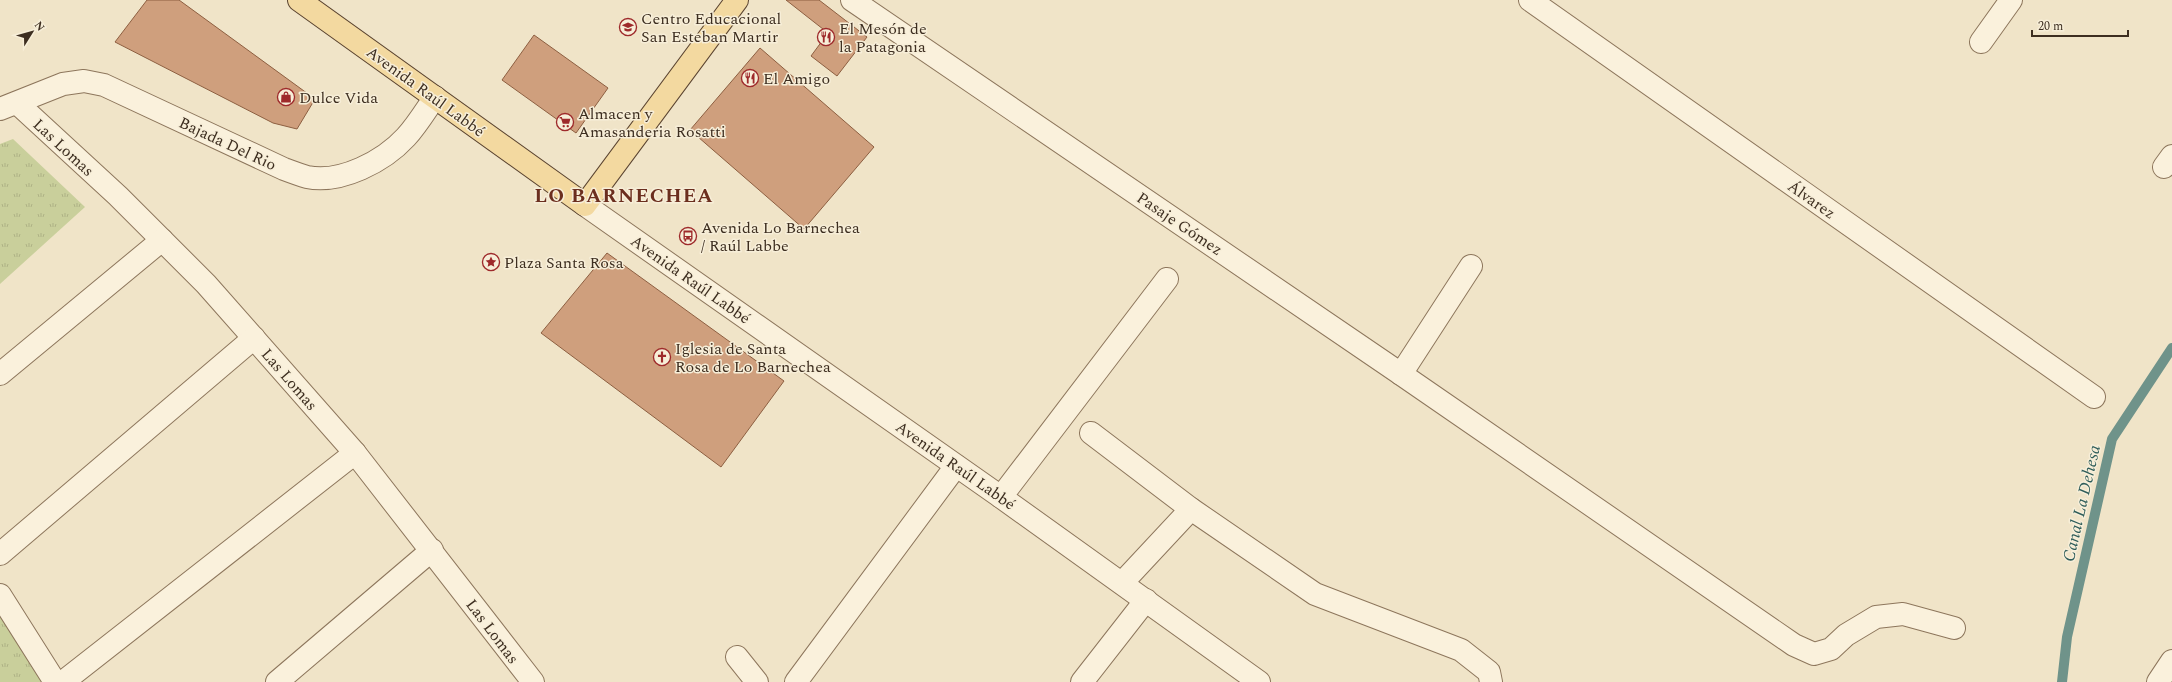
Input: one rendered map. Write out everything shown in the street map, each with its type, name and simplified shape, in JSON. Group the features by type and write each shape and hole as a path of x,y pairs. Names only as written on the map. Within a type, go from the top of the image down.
{"main road":[{"name":"Avenida Raúl Labbé","path":"299,0 584,205"},
{"path":"584,205 737,0"}],"street":[{"name":"Pasaje Gómez","path":"852,0 1401,374 1794,645 1814,654 1831,649 1846,635 1876,616 1903,614 1954,628"},
{"name":"Álvarez","path":"1530,0 2094,397"},
{"path":"1981,42 2011,0"},
{"name":"Bajada Del Rio","path":"8,106 63,84 84,81 104,85 284,169 308,177 315,177 336,176 366,166 386,154 406,137 435,97"},
{"name":"Las Lomas","path":"8,106 118,196 206,284 355,453 432,550 522,678"},
{"name":"Avenida Raúl Labbé","path":"584,205 1001,497 1259,682"},
{"path":"0,374 162,240"},
{"path":"1401,374 1471,266"},
{"path":"1001,497 1167,279"},
{"path":"0,554 254,338"},
{"path":"1090,433 1192,509 1315,594 1461,650 1489,672 1491,682"},
{"path":"63,682 355,453"},
{"path":"796,682 956,466"},
{"path":"1122,583 1192,509"},
{"path":"277,682 432,550"},
{"path":"0,595 55,682"},
{"path":"1082,682 1146,600"},
{"path":"737,657 757,682"},
{"path":"2158,682 2172,662"}],"green space":[{"path":"13,139 85,207 0,284 0,144"},
{"path":"0,595 55,682 0,682"}],"building":[{"path":"147,0 179,0 315,99 297,129 273,123 115,42"},
{"path":"786,0 819,0 867,37 837,76 811,56 828,33"},
{"path":"534,35 608,88 576,133 502,80"},
{"path":"760,48 874,147 804,229 690,130"},
{"name":"Iglesia de Santa Rosa de Lo Barnechea","path":"607,253 784,381 721,467 541,333"}],"waterway":[{"name":"Canal La Dehesa","path":"2062,682 2067,637 2112,439 2172,348"}],"place":[{"name":"Centro Educacional San Esteban Martir","path":"628,27"},
{"name":"El Mesón de la Patagonia","path":"826,37"},
{"name":"El Amigo","path":"750,78"},
{"name":"Dulce Vida","path":"286,97"},
{"name":"Almacen y Amasanderia Rosatti","path":"565,122"},
{"name":"Avenida Lo Barnechea / Raúl Labbe","path":"688,236"},
{"name":"Plaza Santa Rosa","path":"491,262"},
{"name":"Iglesia de Santa Rosa de Lo Barnechea","path":"662,357"}],"district":[{"name":"LO BARNECHEA","path":"624,195"}]}
